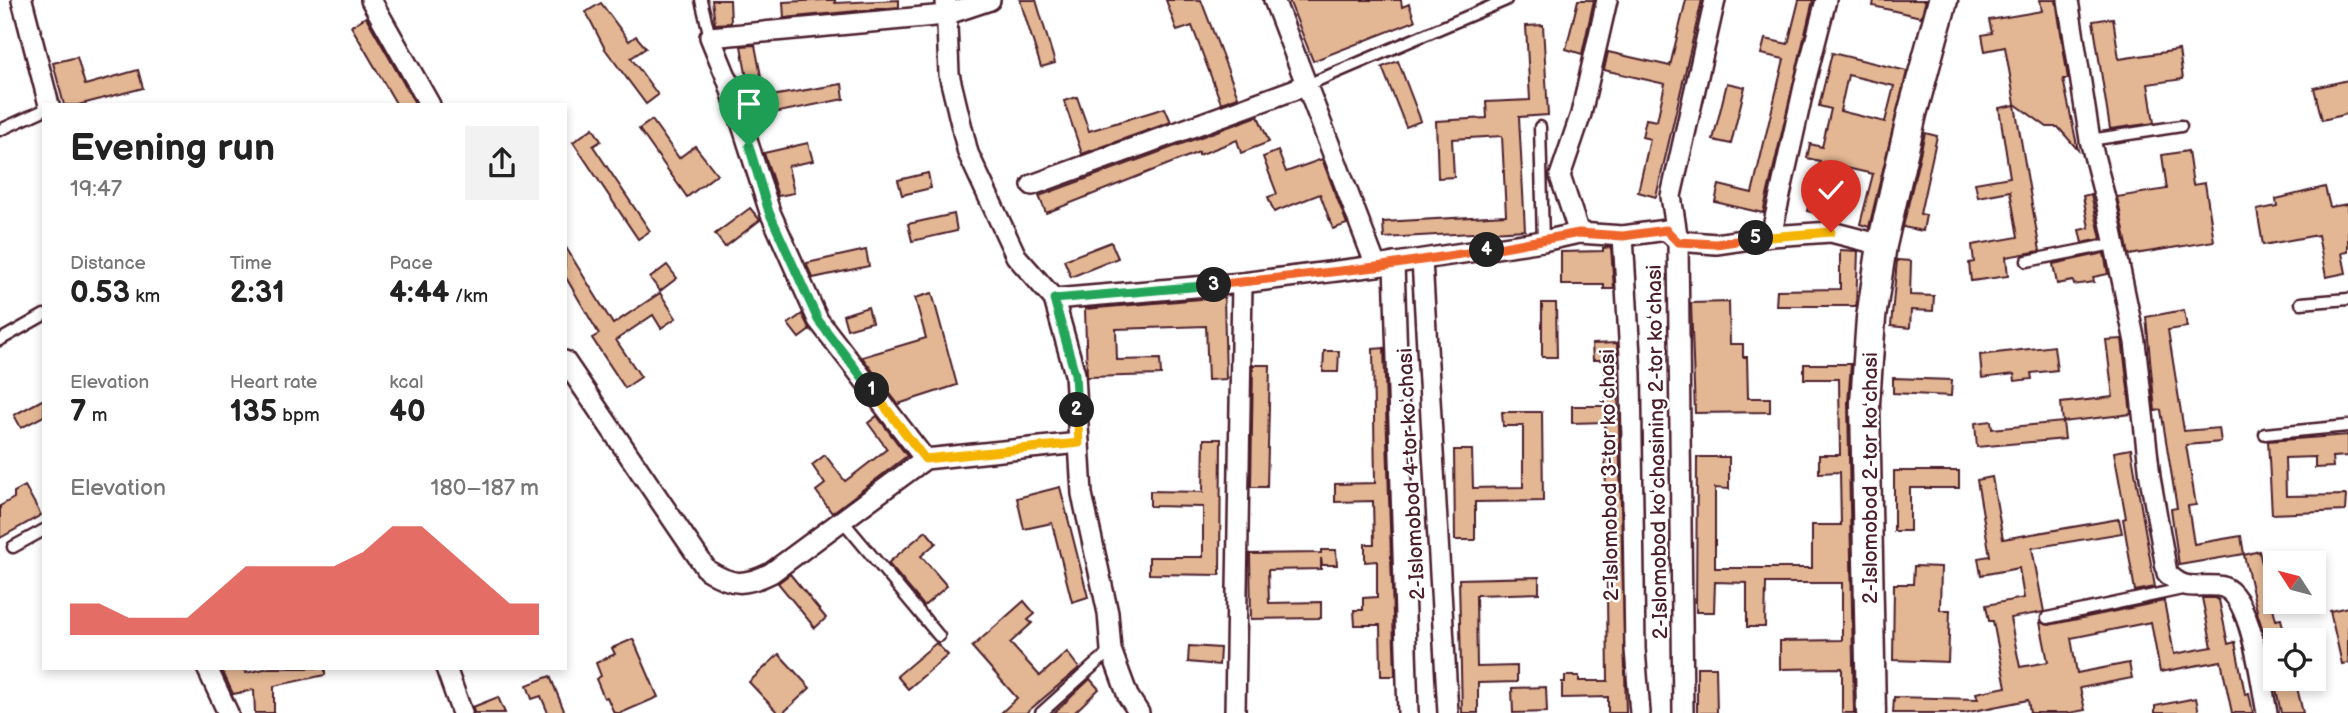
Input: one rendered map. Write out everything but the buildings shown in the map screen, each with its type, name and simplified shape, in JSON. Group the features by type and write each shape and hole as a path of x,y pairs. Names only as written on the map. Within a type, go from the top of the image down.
{"street":[{"path":"22,0 48,103"},
{"path":"370,0 429,103"},
{"path":"925,459 818,320 769,212 728,81 710,37 990,0"},
{"name":"2-Islomobod 4-tor koʻchasi","path":"1274,0 1307,85 1385,265 1408,713"},
{"path":"1579,233 1560,176 1581,114 1607,0"},
{"path":"1678,242 1671,196 1716,0"},
{"path":"1771,236 1826,0"},
{"name":"2-Islomobod 2-tor koʻchasi","path":"1871,713 1865,403 1871,318 1882,245 1912,114 1943,0"},
{"path":"2068,0 2090,140 2106,202 2135,342 2150,477 2167,573 2176,582 2191,587 2221,586 2233,592 2241,602 2248,621 2267,713"},
{"path":"946,7 949,74 968,153 1016,256 1054,299 1075,374 1082,495 1108,612 1111,650 1128,696 1139,713"},
{"path":"1032,185 1307,85"},
{"path":"1054,299 1242,283 1422,260 1579,233 1623,236 1666,230 1678,242"},
{"name":"2-Islomobod koʻchasining 2-tor koʻchasi","path":"1683,713 1678,242 1716,244 1771,236 1831,232 1882,245"},
{"name":"2-Islomobod 3-tor koʻchasi","path":"1623,236 1631,373 1635,649 1640,713"},
{"name":"2-Islomobod 4-tor koʻchasi","path":"1422,260 1448,713"},
{"path":"1235,713 1242,283"},
{"path":"567,364 707,570 724,581 743,583 771,573 925,459 1079,443"},
{"path":"208,670 228,713"},
{"path":"447,670 462,713"}],"lane":[{"path":"701,0 710,37"},
{"path":"1307,85 1506,0"},
{"path":"0,130 42,111"},
{"path":"2090,140 2181,126"},
{"path":"1540,127 1543,241"},
{"path":"2027,261 2113,244"},
{"path":"2301,303 2348,299"},
{"path":"0,340 42,316"},
{"path":"2265,434 2348,426"},
{"path":"842,519 939,636"},
{"path":"13,547 42,531"},
{"path":"2047,618 2191,587"},
{"path":"1041,713 1111,650"}],"route":[{"path":"749,146 769,212 818,320 925,459 1079,443 1075,374 1054,299 1242,283 1376,267 1579,233 1623,236 1666,230 1678,242 1716,244 1771,236 1831,232"}]}
